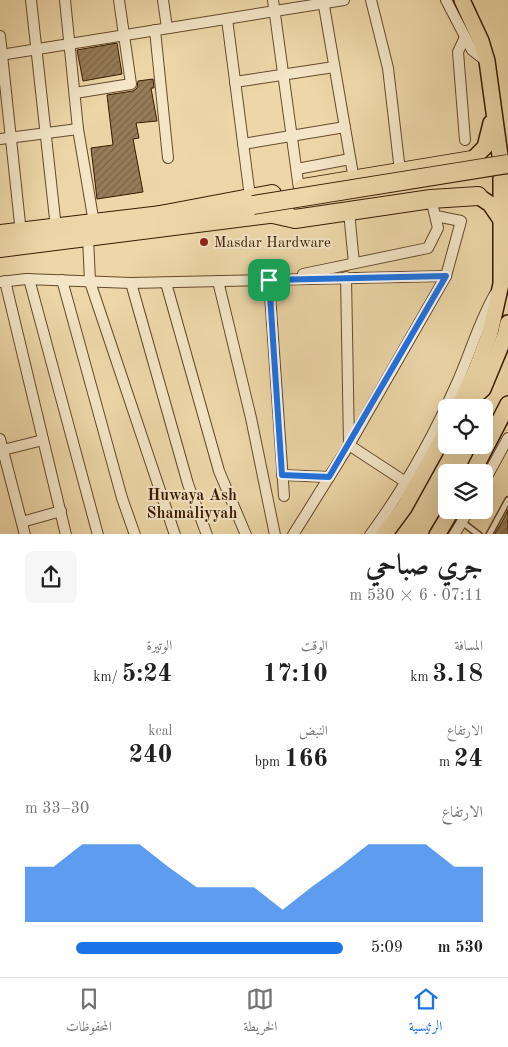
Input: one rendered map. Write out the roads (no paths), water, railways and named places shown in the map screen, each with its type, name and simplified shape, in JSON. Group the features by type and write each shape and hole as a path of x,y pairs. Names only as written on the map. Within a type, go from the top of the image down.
{"highway":[{"path":"251,201 300,189 472,160"},
{"path":"0,248 160,215 508,164"},
{"path":"0,234 56,228 91,230 277,213 508,175"},
{"path":"277,213 295,219 349,212 433,207 478,196"}],"main road":[{"path":"462,0 481,41 486,61 501,163 501,284 486,342 464,399"},
{"path":"472,160 485,147 489,136 492,109"},
{"path":"478,196 490,204 501,220"},
{"path":"471,399 484,389 505,336 508,323"},
{"path":"477,464 508,404"},
{"path":"384,534 404,508 438,446"},
{"path":"437,534 446,519"}],"street":[{"path":"31,0 56,228"},
{"path":"65,0 78,129 91,230 90,282 175,534"},
{"path":"74,93 131,84 119,0"},
{"path":"164,0 167,28"},
{"path":"273,0 300,189"},
{"path":"1,55 344,0"},
{"path":"371,0 388,68 400,172"},
{"path":"446,0 472,50 486,61"},
{"path":"324,2 354,180"},
{"path":"227,19 251,201"},
{"path":"154,30 168,158"},
{"path":"0,36 5,138 21,232"},
{"path":"465,140 458,52 466,37"},
{"path":"235,82 334,66"},
{"path":"243,144 345,127"},
{"path":"5,138 78,129"},
{"path":"297,169 350,159"},
{"path":"272,280 428,248 438,228 433,207"},
{"path":"293,534 349,445 446,276 461,221 433,207"},
{"path":"349,212 354,263"},
{"path":"66,534 3,282 29,279 131,283 446,276"},
{"path":"346,277 349,445"},
{"path":"29,279 98,534"},
{"path":"62,280 122,498 136,534"},
{"path":"272,280 284,496"},
{"path":"218,281 252,418 275,534"},
{"path":"166,282 219,471 246,534"},
{"path":"131,283 188,484 207,534"},
{"path":"370,534 431,436 455,388 479,325 501,284"},
{"path":"493,468 505,449 508,438"},
{"path":"0,439 25,534"},
{"path":"3,450 43,440"},
{"path":"349,445 404,481"},
{"path":"282,475 329,477"},
{"path":"22,522 61,511"},
{"path":"454,534 464,519"}],"lane":[{"path":"489,534 508,500"},
{"path":"462,522 479,534"}],"place":[{"name":"Masdar Hardware","path":"204,242"}],"district":[{"name":"Huwaya Ash Shamaliyyah","path":"192,503"}]}
